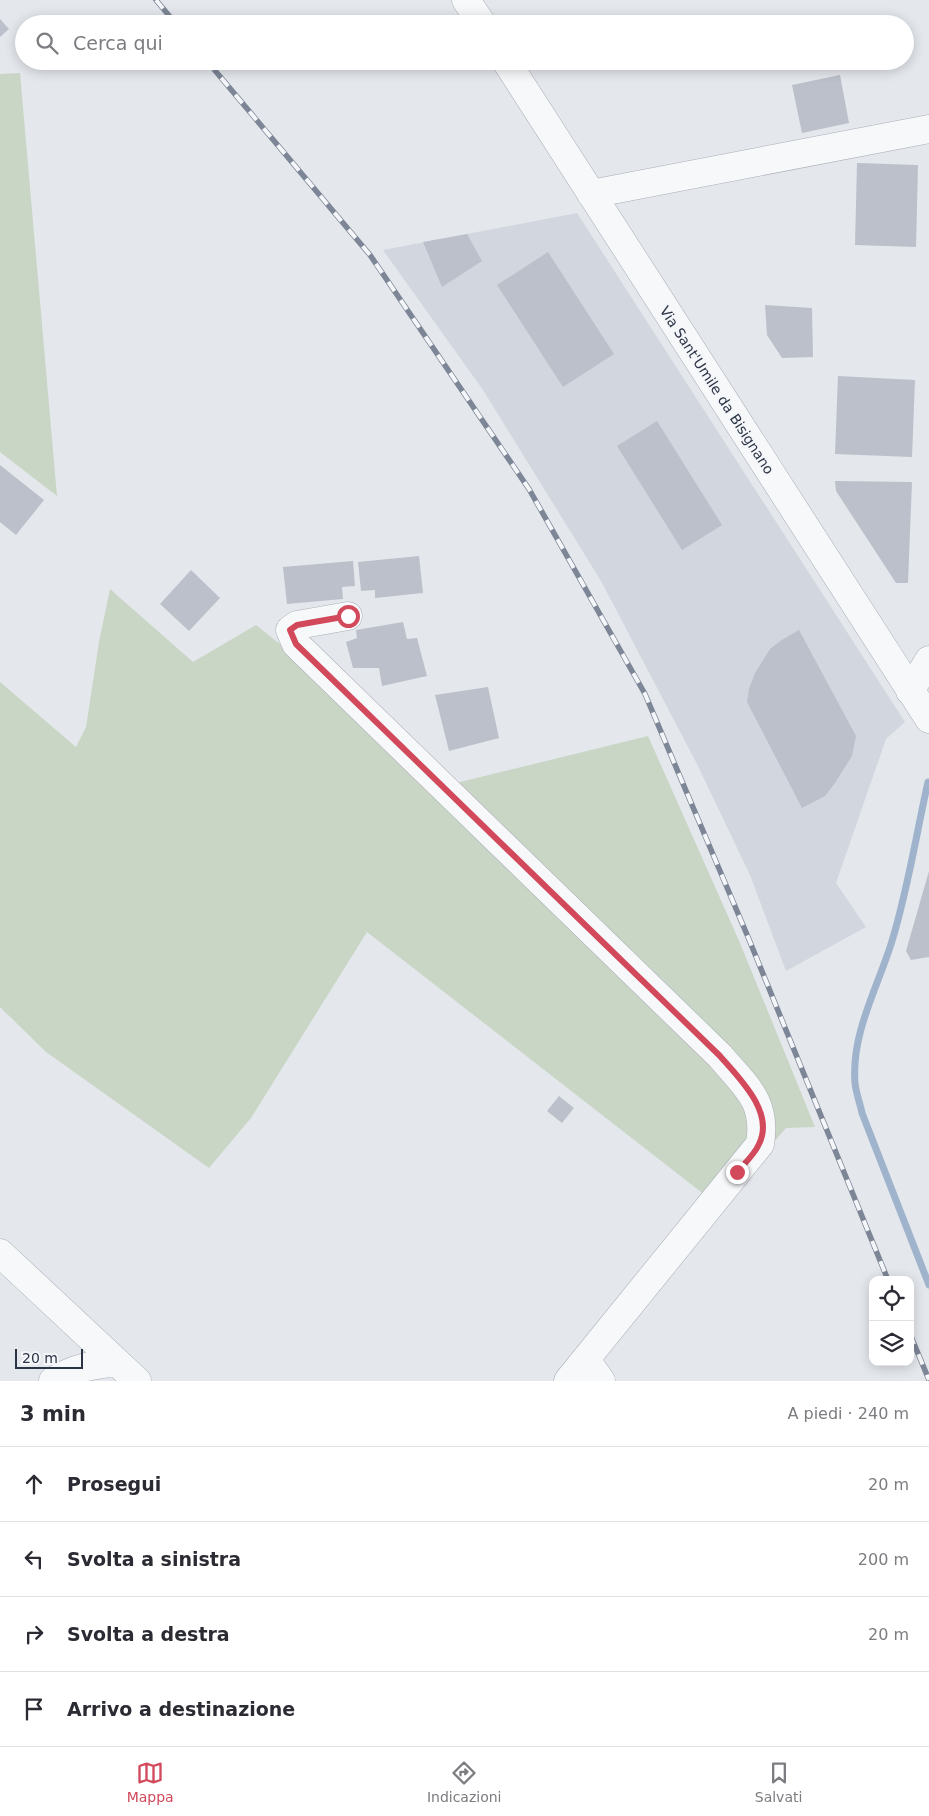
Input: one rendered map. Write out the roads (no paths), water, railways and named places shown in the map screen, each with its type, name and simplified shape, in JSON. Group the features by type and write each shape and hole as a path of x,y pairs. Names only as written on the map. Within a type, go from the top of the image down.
{"street":[{"path":"466,0 476,15"},
{"name":"Via Sant'Umile da Bisignano","path":"512,70 929,719"},
{"path":"591,194 929,129"},
{"path":"348,616 297,625 290,630 296,644 720,1056 750,1091 760,1110 763,1127 760,1144 594,1370 568,1381"},
{"path":"910,691 929,660"},
{"path":"0,1253 137,1381"},
{"path":"53,1381 71,1371 116,1362"}],"waterway":[{"path":"928,782 898,921 861,1028 855,1064 855,1083 862,1113 929,1285"}],"railway":[{"path":"156,0 168,15"},
{"path":"215,70 370,255 529,489 645,694 748,937 886,1276"},
{"path":"914,1344 929,1380"}]}
